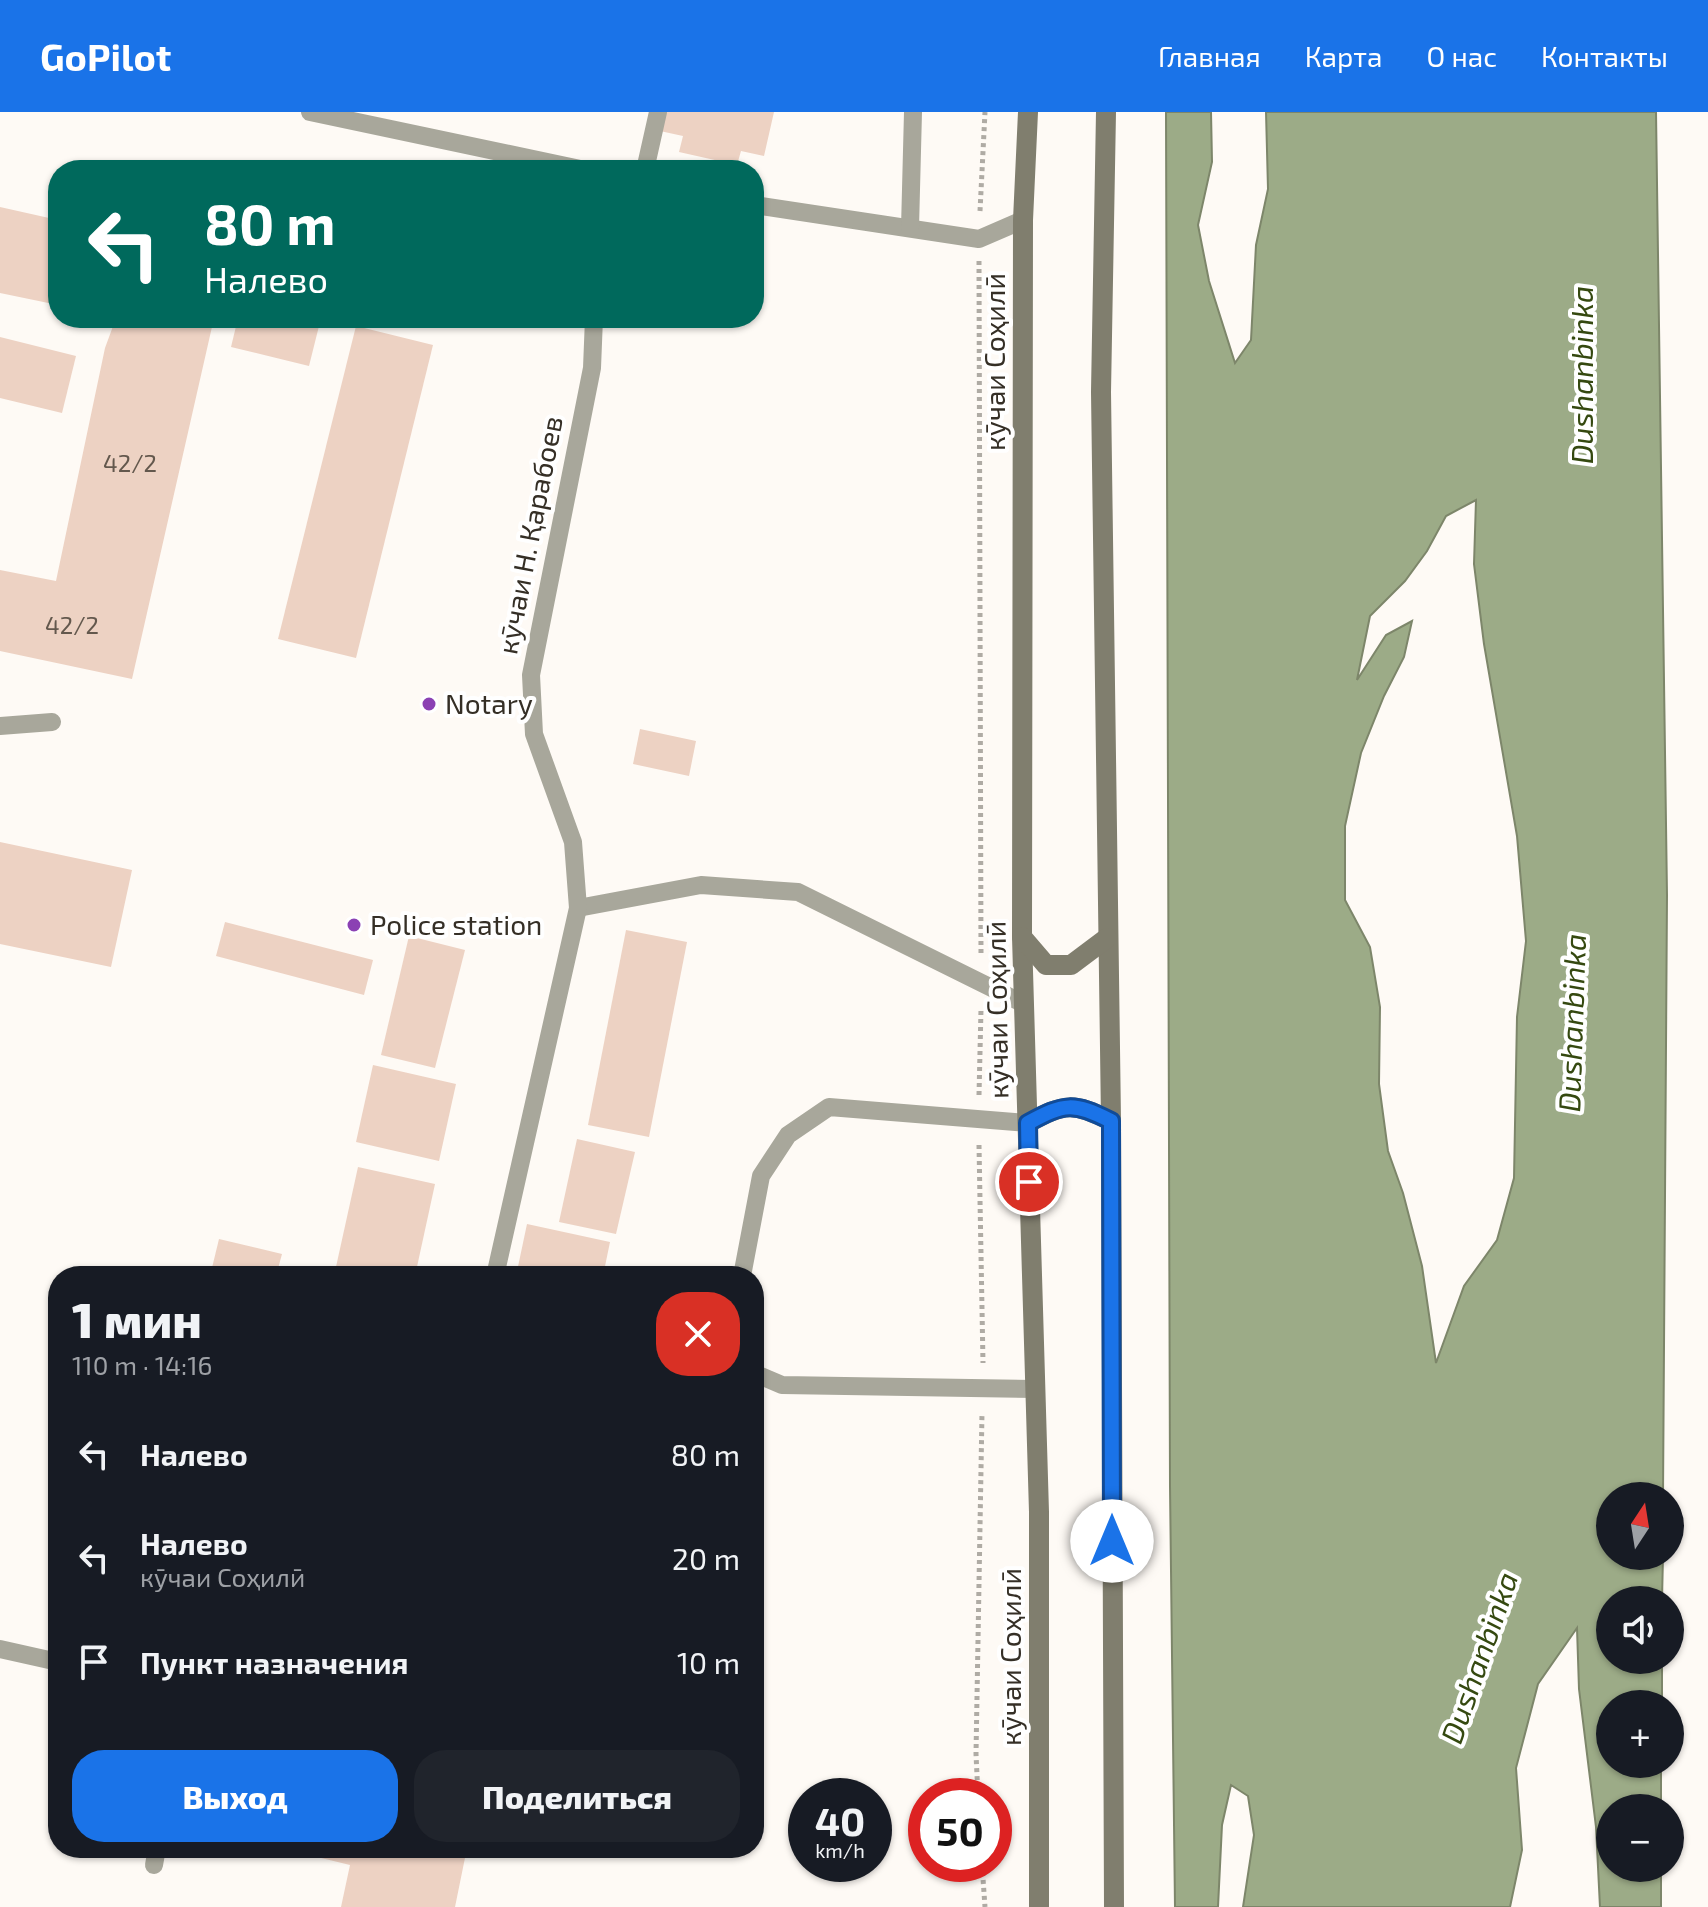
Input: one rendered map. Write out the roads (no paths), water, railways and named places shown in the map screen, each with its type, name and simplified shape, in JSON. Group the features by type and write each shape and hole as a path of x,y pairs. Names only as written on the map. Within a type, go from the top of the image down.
{"main road":[{"name":"кӯчаи Соҳилӣ","path":"1028,112 1023,220 1022,937 1039,1512 1039,1907"},
{"path":"1106,112 1101,392 1111,1121 1114,1907"},
{"path":"1022,937 1046,965 1071,965 1107,938"},
{"path":"1028,1123 1056,1108 1083,1107 1111,1121"}],"lane":[{"path":"310,112 515,160"},
{"path":"647,160 658,112"},
{"path":"910,228 913,112"},
{"path":"764,206 979,239 1023,220"},
{"name":"кӯчаи Н. Қарабоев","path":"497,1266 578,908 573,842 534,734 531,675 592,368 594,328"},
{"path":"0,726 52,722"},
{"path":"578,908 701,885 798,892 1024,1004"},
{"path":"744,1266 761,1176 788,1135 829,1107 1028,1123"},
{"path":"764,1377 782,1385 1036,1389"},
{"path":"0,1649 48,1660"}],"water":[{"name":"Dushanbinka","path":"1166,112 1211,112 1212,162 1198,225 1209,281 1235,363 1251,340 1256,245 1268,189 1266,112 1656,112 1667,895 1663,1482 1596,1482 1596,1570 1663,1570 1662,1586 1596,1586 1596,1674 1662,1674 1662,1690 1596,1690 1596,1778 1661,1778 1661,1794 1596,1794 1596,1827 1579,1689 1577,1628 1538,1684 1516,1768 1522,1850 1510,1907 1243,1907 1254,1835 1248,1796 1231,1785 1222,1825 1218,1907 1175,1907 1170,1486","holes":["1476,500 1474,564 1484,644 1517,836 1526,941 1517,1017 1514,1178 1497,1240 1464,1286 1436,1363 1422,1266 1403,1193 1388,1151 1379,1084 1380,1007 1370,947 1345,900 1345,826 1361,753 1404,657 1412,621 1386,635 1357,680 1370,616 1405,581 1427,551 1446,516"]},
{"path":"1599,1882 1661,1882 1661,1907 1600,1907"}],"place":[{"name":"Notary","path":"429,704"},
{"name":"Police station","path":"354,925"}]}
